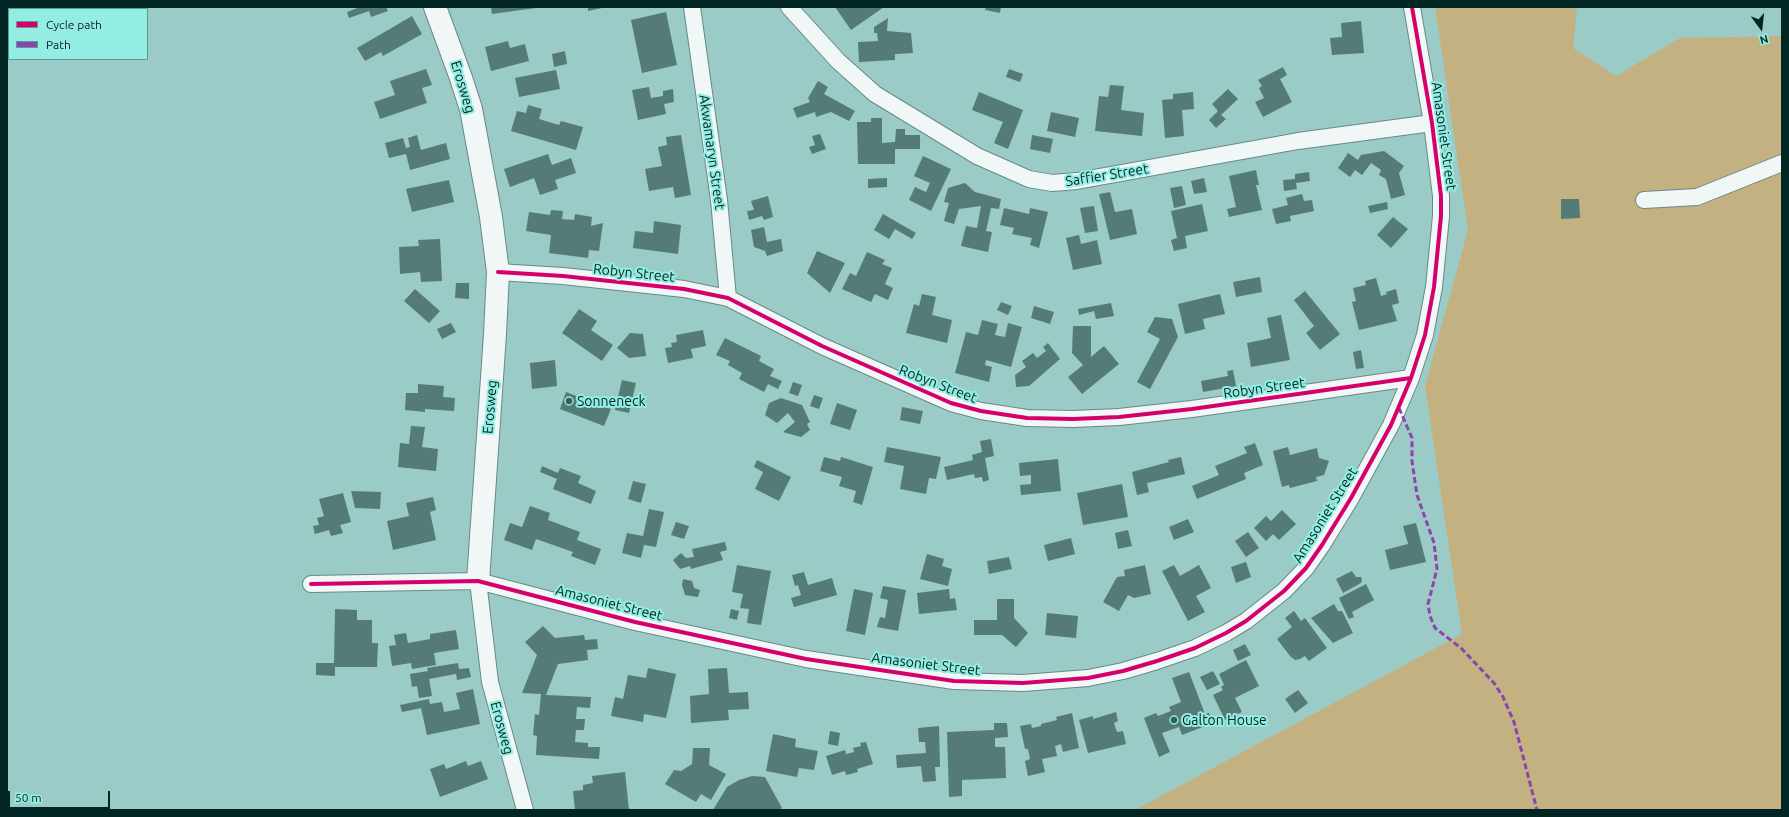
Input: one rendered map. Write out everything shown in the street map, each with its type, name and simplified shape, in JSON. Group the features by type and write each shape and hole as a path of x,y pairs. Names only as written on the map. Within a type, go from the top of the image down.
{"street":[{"name":"Erosweg","path":"435,7 471,110 491,217 498,272 495,342 478,581 490,682 525,810"},
{"name":"Akwamaryn Street","path":"692,7 719,200 728,298"},
{"name":"Saffier Street","path":"789,7 838,61 875,94 977,156 1029,179 1052,183 1077,181 1298,141 1432,123"},
{"name":"Amasoniet Street","path":"311,584 478,581 635,622 806,659 954,681 1023,683 1088,678 1123,671 1195,648 1226,633 1246,621 1284,591 1310,562 1351,498 1391,425 1411,378 1425,335 1434,286 1441,216 1441,196 1439,167 1412,7"},
{"path":"1644,200 1697,197 1782,163"},
{"name":"Robyn Street","path":"498,272 563,276 684,289 728,298 822,346 951,404 981,412 1027,418 1073,419 1126,417 1411,378"}],"shaded area":[{"path":"1435,7 1577,7 1573,48 1616,76 1680,38 1782,36 1782,810 1135,810 1462,634 1425,386 1468,230"}],"building":[{"path":"360,7 386,7 388,11 371,17 369,11 349,18 347,12"},
{"path":"491,7 536,7 536,8 492,14"},
{"path":"588,7 601,7 602,8 588,11"},
{"path":"835,7 884,7 851,30"},
{"path":"986,7 1001,7 1000,13 985,10"},
{"path":"666,12 677,65 642,73 631,20"},
{"path":"412,16 422,34 383,56 381,52 365,61 357,48"},
{"path":"888,18 887,31 911,33 913,53 895,54 895,60 859,62 858,42 878,41 877,33 874,33 874,27"},
{"path":"1361,21 1364,53 1332,55 1330,38 1342,37 1341,23"},
{"path":"508,41 510,48 525,44 529,61 491,71 485,47"},
{"path":"565,51 567,64 554,67 552,54"},
{"path":"1283,67 1287,75 1280,79 1292,102 1263,117 1255,102 1264,98 1259,88 1262,86 1258,80"},
{"path":"426,69 432,85 422,88 427,103 380,119 374,102 395,95 390,81"},
{"path":"1009,69 1023,74 1020,82 1006,77"},
{"path":"556,70 560,89 519,97 515,78"},
{"path":"818,81 828,87 824,94 855,111 849,121 831,112 816,117 815,112 797,118 793,108 810,102 808,98"},
{"path":"1110,85 1124,86 1121,110 1144,113 1142,136 1095,131 1099,96 1108,97"},
{"path":"649,87 651,98 663,96 663,91 673,89 674,102 664,104 666,114 638,120 632,90"},
{"path":"1228,89 1238,99 1221,115 1226,119 1216,128 1209,120 1218,111 1212,104"},
{"path":"979,92 1023,110 1008,149 994,143 1003,122 972,110"},
{"path":"1193,92 1194,109 1182,110 1184,136 1165,138 1162,100 1173,99 1173,94"},
{"path":"528,105 542,109 539,119 559,125 561,121 583,127 576,150 511,131 517,111 526,113"},
{"path":"1051,112 1079,118 1075,137 1047,131"},
{"path":"871,118 882,118 882,143 895,142 896,129 905,129 905,135 920,135 920,149 895,149 895,164 858,164 857,122 871,122"},
{"path":"820,134 826,149 812,154 809,147 815,145 812,136"},
{"path":"417,135 421,150 446,143 450,159 410,170 406,154 389,158 385,143 403,138 406,148 410,147 408,138"},
{"path":"681,135 691,195 675,198 673,187 649,191 645,169 662,166 658,147 667,145 666,137"},
{"path":"1032,135 1053,139 1050,153 1030,149"},
{"path":"1384,151 1404,166 1399,173 1405,195 1391,199 1386,179 1379,175 1381,170 1371,163 1362,175 1355,170 1350,177 1338,168 1348,153 1358,160 1361,155"},
{"path":"548,154 552,165 571,158 576,173 555,180 558,189 540,195 534,178 510,187 504,169"},
{"path":"923,156 951,169 931,211 909,200 915,187 926,192 930,183 914,176"},
{"path":"1256,170 1259,185 1256,185 1262,210 1229,217 1227,209 1236,207 1229,176"},
{"path":"1309,172 1310,181 1296,183 1297,189 1284,191 1283,180 1295,179 1295,174"},
{"path":"887,178 887,187 868,188 868,179"},
{"path":"1204,178 1207,192 1194,194 1191,181"},
{"path":"449,180 454,202 412,212 406,189"},
{"path":"965,183 975,192 1001,199 999,209 991,208 986,231 992,232 988,252 961,246 966,226 977,228 981,206 959,209 954,224 944,221 949,203 944,202 948,188"},
{"path":"1182,186 1186,205 1174,208 1170,188"},
{"path":"1110,192 1115,212 1132,209 1137,234 1110,240 1099,194"},
{"path":"1302,194 1304,201 1312,200 1314,211 1290,216 1291,221 1276,224 1272,209 1288,205 1286,198"},
{"path":"768,196 773,217 764,220 762,216 749,220 747,211 754,210 751,201"},
{"path":"1561,199 1579,199 1580,218 1561,219"},
{"path":"1387,202 1388,209 1370,213 1368,206"},
{"path":"1202,204 1208,231 1185,236 1187,248 1174,251 1171,240 1177,238 1171,211"},
{"path":"1094,206 1098,231 1085,233 1080,208"},
{"path":"1004,208 1029,214 1030,208 1048,212 1039,248 1030,245 1032,238 1012,234 1014,228 1000,225"},
{"path":"551,210 563,211 562,219 574,220 575,214 592,217 591,226 603,223 599,251 589,250 588,258 549,253 551,235 526,231 529,212 550,215"},
{"path":"883,214 916,233 912,239 895,229 889,239 874,230"},
{"path":"1393,217 1408,229 1391,248 1377,235"},
{"path":"654,221 681,225 678,254 633,248 635,231 653,233"},
{"path":"764,227 767,242 781,239 783,251 767,256 765,251 754,247 751,230"},
{"path":"1079,235 1081,244 1097,240 1102,264 1073,270 1066,238"},
{"path":"440,239 442,281 421,282 420,272 400,274 399,247 419,246 418,240"},
{"path":"817,251 845,263 830,293 807,273"},
{"path":"867,252 885,260 882,264 892,268 885,284 893,288 888,300 875,294 871,302 842,289 850,273 856,276"},
{"path":"1260,277 1262,292 1236,297 1233,282"},
{"path":"1376,278 1381,296 1387,294 1386,292 1396,289 1399,303 1392,305 1397,321 1359,330 1352,302 1356,301 1353,288 1366,285 1365,281"},
{"path":"456,283 469,283 469,299 455,298"},
{"path":"415,289 440,311 429,323 404,301"},
{"path":"1305,291 1340,334 1320,350 1306,333 1314,326 1294,300"},
{"path":"922,294 936,297 932,315 952,320 947,343 906,333 914,304 919,306"},
{"path":"1220,294 1225,314 1203,319 1205,329 1185,334 1178,304"},
{"path":"1001,302 1012,306 1008,315 997,310"},
{"path":"1111,303 1114,316 1096,319 1094,311 1079,315 1078,309"},
{"path":"1034,306 1054,312 1050,324 1031,318"},
{"path":"579,309 597,321 591,330 613,345 602,361 562,333"},
{"path":"1281,315 1290,360 1251,367 1247,343 1271,338 1267,318"},
{"path":"1155,317 1172,319 1178,337 1150,389 1137,382 1160,339 1147,332"},
{"path":"982,320 998,324 995,335 1005,337 1008,323 1022,327 1011,367 986,360 985,365 992,367 989,382 955,373 966,332 978,335"},
{"path":"451,323 456,332 442,339 437,329"},
{"path":"1073,326 1091,326 1091,357 1104,346 1119,364 1082,394 1068,377 1083,365 1072,353"},
{"path":"703,330 706,346 691,349 693,358 668,363 665,348 672,347 671,343 677,342 676,335"},
{"path":"630,333 643,334 646,356 629,358 617,348"},
{"path":"725,338 761,356 759,361 774,369 770,376 782,381 778,389 768,384 764,392 739,379 742,373 728,365 730,361 716,355"},
{"path":"1048,343 1060,359 1029,386 1016,387 1015,375 1026,367 1022,361 1033,353 1037,358 1046,351 1043,347"},
{"path":"1361,350 1364,368 1356,369 1353,352"},
{"path":"555,360 557,386 532,389 530,363"},
{"path":"1233,370 1236,386 1203,392 1201,381 1228,376 1227,371"},
{"path":"622,380 636,383 629,413 615,410"},
{"path":"793,382 802,385 798,396 789,393"},
{"path":"418,384 444,386 443,397 455,398 454,411 425,409 425,412 405,410 406,393 418,393"},
{"path":"566,392 611,409 604,426 560,409"},
{"path":"814,395 823,398 819,409 810,406"},
{"path":"781,398 802,405 810,422 807,424 810,430 801,437 783,432 795,422 788,413 777,423 765,415 769,403"},
{"path":"837,403 857,410 850,430 830,424"},
{"path":"902,407 923,411 920,424 900,420"},
{"path":"411,426 425,427 422,447 438,449 436,471 398,467 400,443 409,444"},
{"path":"991,439 994,456 985,458 989,480 983,482 982,477 975,478 974,474 947,480 944,467 973,460 972,455 982,452 980,441"},
{"path":"1255,443 1263,465 1244,473 1246,479 1197,499 1192,486 1219,475 1215,466 1247,453 1244,447"},
{"path":"887,447 941,457 936,479 929,478 926,494 900,489 904,466 884,462"},
{"path":"1288,447 1290,455 1317,448 1319,458 1329,461 1324,475 1316,477 1317,481 1290,488 1289,485 1282,487 1273,451"},
{"path":"824,457 840,461 841,457 873,467 862,505 853,502 856,491 839,486 842,477 820,471"},
{"path":"1181,457 1185,474 1147,483 1149,492 1137,495 1132,472 1169,462 1168,460"},
{"path":"1058,459 1061,491 1021,495 1020,485 1031,484 1031,475 1020,476 1019,463"},
{"path":"757,460 791,477 779,501 755,489 763,472 754,467"},
{"path":"542,466 558,473 560,468 581,476 578,483 596,491 591,504 553,489 557,479 540,472"},
{"path":"633,481 646,484 641,503 628,499"},
{"path":"1122,484 1128,517 1083,525 1077,493"},
{"path":"351,491 381,492 380,509 355,508"},
{"path":"343,493 351,522 340,525 343,533 331,536 329,530 315,534 313,526 319,525 317,518 324,516 319,499"},
{"path":"433,497 436,510 430,512 436,540 393,550 387,521 409,516 406,503"},
{"path":"530,506 550,513 548,520 580,532 577,540 601,549 595,565 571,556 573,552 536,539 532,550 504,540 510,523 522,527"},
{"path":"649,509 664,512 656,547 644,545 641,558 622,553 627,533 643,536"},
{"path":"1282,510 1296,524 1279,540 1273,534 1266,541 1254,528 1266,516 1271,521"},
{"path":"1188,519 1194,532 1174,540 1169,527"},
{"path":"676,522 689,526 684,539 671,535"},
{"path":"1416,523 1426,562 1390,570 1385,550 1408,544 1403,526"},
{"path":"1128,530 1132,546 1118,549 1115,533"},
{"path":"1248,532 1259,548 1246,557 1235,541"},
{"path":"1071,538 1075,554 1048,561 1044,545"},
{"path":"725,542 727,550 720,552 723,560 691,569 690,566 680,569 673,560 681,553 686,558 694,557 692,549"},
{"path":"927,554 944,559 942,566 952,569 948,586 920,579"},
{"path":"1009,557 1012,569 989,574 987,561"},
{"path":"1246,562 1251,577 1236,583 1231,567"},
{"path":"737,565 771,571 761,625 747,623 749,609 740,608 743,594 732,592"},
{"path":"1145,565 1151,594 1134,598 1128,595 1119,611 1103,602 1117,577 1125,576 1124,570"},
{"path":"1174,565 1180,576 1199,565 1211,588 1196,596 1205,612 1188,621 1162,571"},
{"path":"1352,571 1356,577 1361,577 1361,583 1343,593 1336,579"},
{"path":"804,572 808,585 832,578 837,595 794,607 791,598 801,595 798,585 795,586 792,575"},
{"path":"683,579 692,581 694,588 700,590 698,597 685,595 682,585"},
{"path":"1366,584 1374,600 1352,612 1354,617 1349,619 1339,598"},
{"path":"883,586 906,590 898,631 877,627 880,617 885,618 888,600 880,598"},
{"path":"854,589 873,593 865,635 846,631"},
{"path":"949,589 950,599 955,598 957,610 919,614 917,593"},
{"path":"997,599 1014,599 1014,618 1028,633 1016,647 1002,635 974,635 974,620 997,620"},
{"path":"1334,604 1338,611 1342,611 1353,633 1333,643 1311,618"},
{"path":"335,609 357,610 357,620 372,620 372,643 378,643 377,667 335,667 335,676 316,675 316,663 334,663"},
{"path":"731,609 739,611 737,620 729,618"},
{"path":"1294,611 1301,621 1305,618 1327,648 1309,661 1305,656 1295,660 1277,639 1292,627 1285,618"},
{"path":"1047,613 1078,616 1076,638 1045,635"},
{"path":"543,626 555,638 584,635 585,640 597,639 598,649 587,650 588,660 558,664 546,695 591,697 590,708 577,707 576,719 585,719 584,730 576,730 575,742 588,743 588,747 600,747 599,759 536,755 537,736 533,735 535,714 539,715 541,694 522,693 537,655 525,642"},
{"path":"456,630 459,649 434,653 436,665 412,669 411,663 392,666 389,646 396,645 394,635 406,633 408,643 430,639 430,634"},
{"path":"1245,644 1251,655 1238,661 1233,650"},
{"path":"1246,660 1259,686 1235,698 1242,712 1225,720 1213,695 1223,690 1221,687 1224,685 1219,674"},
{"path":"458,663 459,669 469,668 471,677 457,680 456,674 429,679 432,696 419,698 417,686 412,687 410,674 428,671 427,668"},
{"path":"648,668 676,674 666,718 644,714 643,722 611,716 615,697 623,699 628,675 646,678"},
{"path":"727,668 729,693 748,692 749,709 728,710 729,720 691,723 690,696 709,694 708,669"},
{"path":"1213,671 1220,684 1207,690 1200,677"},
{"path":"1189,672 1205,714 1209,713 1213,723 1182,735 1179,727 1162,733 1170,752 1159,757 1144,718 1156,713 1158,716 1171,711 1169,707 1181,702 1172,678"},
{"path":"473,689 480,724 427,735 421,708 402,712 400,705 429,699 430,704 442,702 444,712 460,709 456,693"},
{"path":"1298,690 1308,703 1295,713 1285,699"},
{"path":"1116,712 1118,721 1114,723 1117,732 1123,731 1126,744 1088,753 1079,720 1093,716 1093,719"},
{"path":"1072,713 1079,748 1063,752 1061,744 1055,746 1057,756 1042,759 1045,772 1028,776 1025,761 1030,759 1028,749 1025,749 1020,726 1031,724 1032,728 1041,726 1041,724 1057,720 1056,717"},
{"path":"994,723 1007,723 1008,737 995,738 995,747 1005,747 1006,778 962,780 962,796 949,797 947,732 994,730"},
{"path":"939,726 940,767 935,767 936,781 923,782 921,766 897,768 896,755 926,753 925,742 919,742 918,728"},
{"path":"830,731 840,733 838,746 828,744"},
{"path":"773,734 796,739 795,747 818,751 814,770 799,768 797,777 766,771"},
{"path":"866,742 873,764 857,769 858,772 846,775 845,771 832,775 826,756 845,750 846,754 854,752 853,748 861,746 860,743"},
{"path":"693,748 710,748 709,765 726,774 711,800 701,794 696,802 665,784 674,770 681,771 692,764"},
{"path":"466,761 468,766 481,761 488,779 440,797 430,769 444,764 446,769"},
{"path":"625,772 629,810 575,810 573,791 583,790 583,785 593,783 592,776"},
{"path":"752,776 765,777 782,808 779,810 713,810 727,787 739,780"}],"marked path":[{"path":"1399,408 1412,438 1412,461 1417,495 1434,543 1437,569 1428,604 1430,616 1435,628 1461,648 1494,683 1503,697 1514,722 1537,810"}],"cycle path":[{"path":"311,584 478,581 635,622 806,659 954,681 1023,683 1088,678 1123,671 1157,661 1195,648 1226,633 1246,621 1284,591 1306,568 1322,545 1351,498 1391,425 1411,378 1425,335 1434,287 1441,216 1441,196 1432,123 1412,7"},
{"path":"498,272 563,276 684,289 728,298 822,346 951,403 981,411 1027,418 1073,419 1119,417 1192,409 1411,378"}],"place":[{"name":"Sonneneck","path":"569,401"},
{"name":"Galton House","path":"1174,720"}]}
